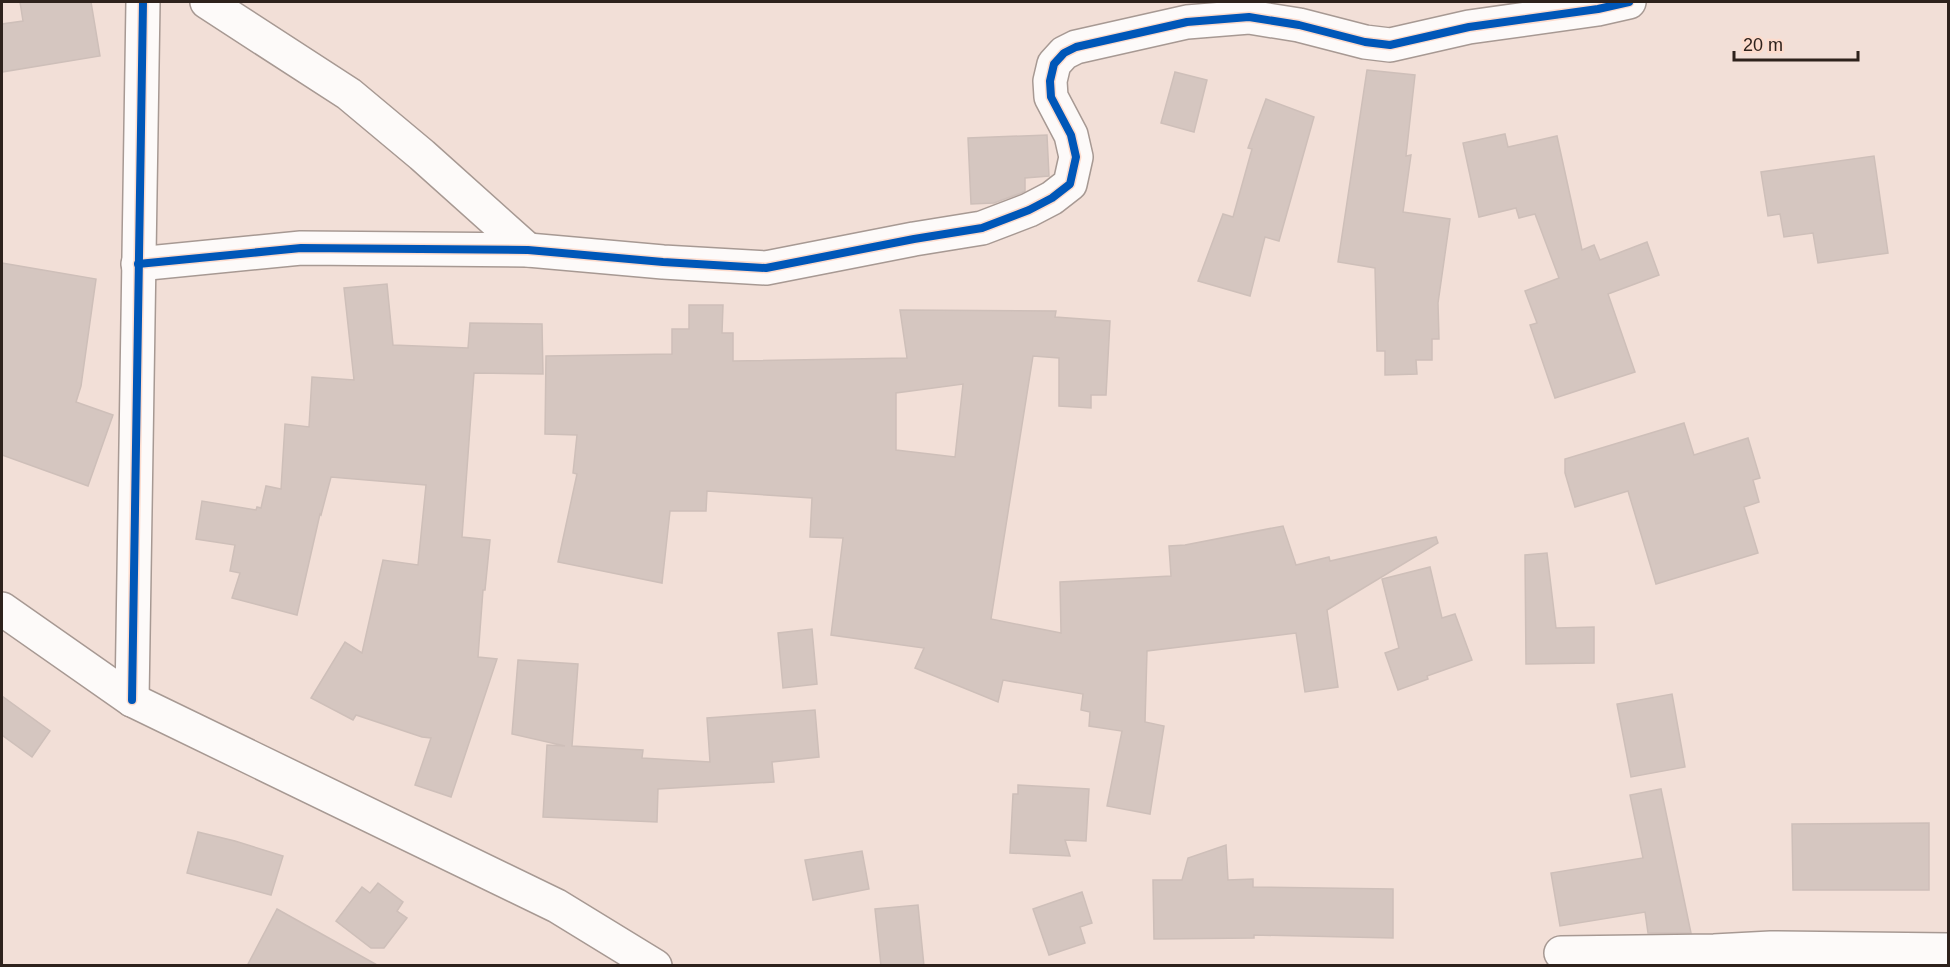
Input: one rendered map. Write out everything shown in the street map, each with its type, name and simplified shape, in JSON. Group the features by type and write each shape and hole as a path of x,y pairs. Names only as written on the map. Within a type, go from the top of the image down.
{"street":[{"path":"132,700 142,2"},
{"path":"207,2 349,94 422,155 528,250"},
{"path":"138,264 301,248 528,250 766,268 982,228 1029,210 1052,198 1070,184 1076,157 1071,135 1052,97 1050,81 1054,64 1064,53 1076,47 1187,22 1249,17 1299,25 1365,42 1390,45 1469,27 1598,9 1629,2"},
{"path":"2,609 132,700 557,906 655,966"},
{"path":"1561,953 1771,957 1948,950"}],"building":[{"path":"20,2 91,2 100,56 2,72 2,24 23,21"},
{"path":"1367,70 1415,75 1406,156 1411,155 1403,212 1450,219 1438,303 1439,339 1432,339 1432,360 1416,360 1417,374 1385,375 1385,351 1377,351 1375,268 1338,262"},
{"path":"1175,72 1207,80 1194,132 1161,123"},
{"path":"1266,99 1314,117 1279,241 1265,237 1250,296 1198,281 1223,214 1233,217 1252,149 1248,148"},
{"path":"1505,134 1508,147 1557,136 1582,250 1594,245 1600,260 1647,242 1659,275 1608,294 1635,372 1555,398 1530,325 1537,323 1525,291 1559,278 1535,214 1519,218 1516,208 1479,217 1463,143"},
{"path":"1047,135 1049,176 1025,178 1025,191 994,203 971,204 968,138"},
{"path":"1874,156 1888,253 1818,263 1813,233 1784,237 1780,214 1768,216 1761,172"},
{"path":"2,263 96,279 81,386 76,402 113,415 88,486 2,455"},
{"path":"387,284 393,345 468,348 470,323 542,324 543,374 474,373 462,537 490,540 485,590 483,590 478,657 497,659 451,797 415,785 431,738 356,715 353,720 311,698 345,642 362,653 383,560 418,565 426,485 331,477 320,514 297,615 232,598 240,573 230,571 235,545 196,539 202,501 256,510 257,507 261,508 266,486 281,489 285,424 309,427 312,377 354,380 344,288"},
{"path":"689,305 723,305 722,333 733,333 733,361 907,358 900,310 1056,311 1055,317 1110,321 1106,395 1091,395 1091,408 1059,406 1059,358 1033,356 991,619 1061,633 1060,582 1171,576 1169,546 1283,526 1296,565 1329,557 1330,561 1436,537 1438,543 1327,610 1338,687 1305,692 1296,633 1147,651 1145,722 1164,726 1150,814 1107,806 1122,731 1089,726 1090,712 1081,710 1083,694 1003,680 998,702 915,668 924,648 831,635 843,538 810,537 812,498 707,491 706,511 670,511 662,583 558,562 577,474 573,473 577,435 545,434 546,356 672,354 672,329 689,329","holes":["963,384 955,457 896,450 896,393"]},
{"path":"1684,423 1694,455 1748,438 1760,478 1753,480 1759,502 1744,507 1758,553 1656,584 1628,491 1575,507 1565,473 1565,459"},
{"path":"1547,553 1556,628 1594,627 1594,663 1526,664 1525,555"},
{"path":"1430,567 1442,618 1455,614 1472,660 1427,676 1428,679 1398,690 1385,653 1399,648 1382,579"},
{"path":"812,629 817,684 783,688 778,633"},
{"path":"518,660 578,664 572,746 643,750 642,758 710,762 707,718 815,710 819,757 772,762 774,782 658,789 657,822 543,817 547,745 565,746 512,734"},
{"path":"1672,694 1685,767 1631,777 1617,704"},
{"path":"2,696 50,731 32,757 2,735"},
{"path":"1018,785 1089,789 1086,841 1065,840 1070,856 1010,853 1013,794 1018,794"},
{"path":"1661,789 1691,933 1648,933 1645,912 1560,926 1551,873 1643,858 1630,795"},
{"path":"1929,823 1929,890 1793,890 1792,824"},
{"path":"198,832 283,856 271,895 187,873"},
{"path":"1226,845 1228,880 1253,879 1253,887 1393,889 1393,938 1254,935 1254,938 1154,939 1153,880 1182,880 1188,858"},
{"path":"862,851 869,889 813,900 805,860"},
{"path":"378,883 403,902 397,911 407,918 384,948 371,948 336,921 362,887 370,893"},
{"path":"1082,892 1092,923 1080,927 1085,943 1049,955 1033,909"},
{"path":"918,905 924,966 881,966 875,909"},
{"path":"277,909 379,966 247,966"}],"cycle path":[{"path":"132,700 143,2"},
{"path":"138,264 301,248 528,250 766,268 982,228 1029,210 1052,198 1070,184 1076,157 1071,135 1051,97 1050,81 1054,64 1064,53 1076,47 1187,22 1249,17 1299,25 1365,42 1390,45 1469,27 1598,9 1629,2"}]}
